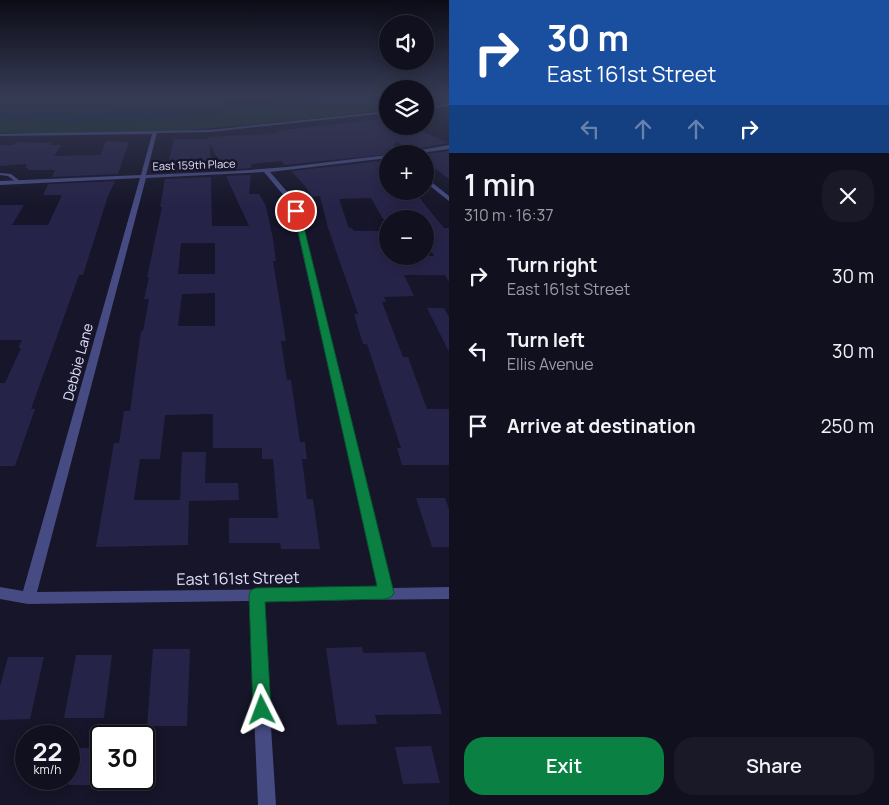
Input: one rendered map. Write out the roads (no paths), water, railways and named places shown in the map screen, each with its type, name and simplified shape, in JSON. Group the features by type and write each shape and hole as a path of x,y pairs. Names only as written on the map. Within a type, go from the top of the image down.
{"street":[{"name":"Debbie Lane","path":"28,598 155,133"},
{"path":"0,136 167,133"},
{"path":"434,149 449,147"},
{"name":"East 159th Place","path":"0,183 266,171 379,157"},
{"path":"266,171 288,196 296,211 386,593"},
{"path":"434,186 449,199"},
{"name":"East 161st Street","path":"0,593 28,598 449,592"},
{"path":"256,595 267,805"}],"lane":[{"path":"0,174 9,175 18,181"}]}
